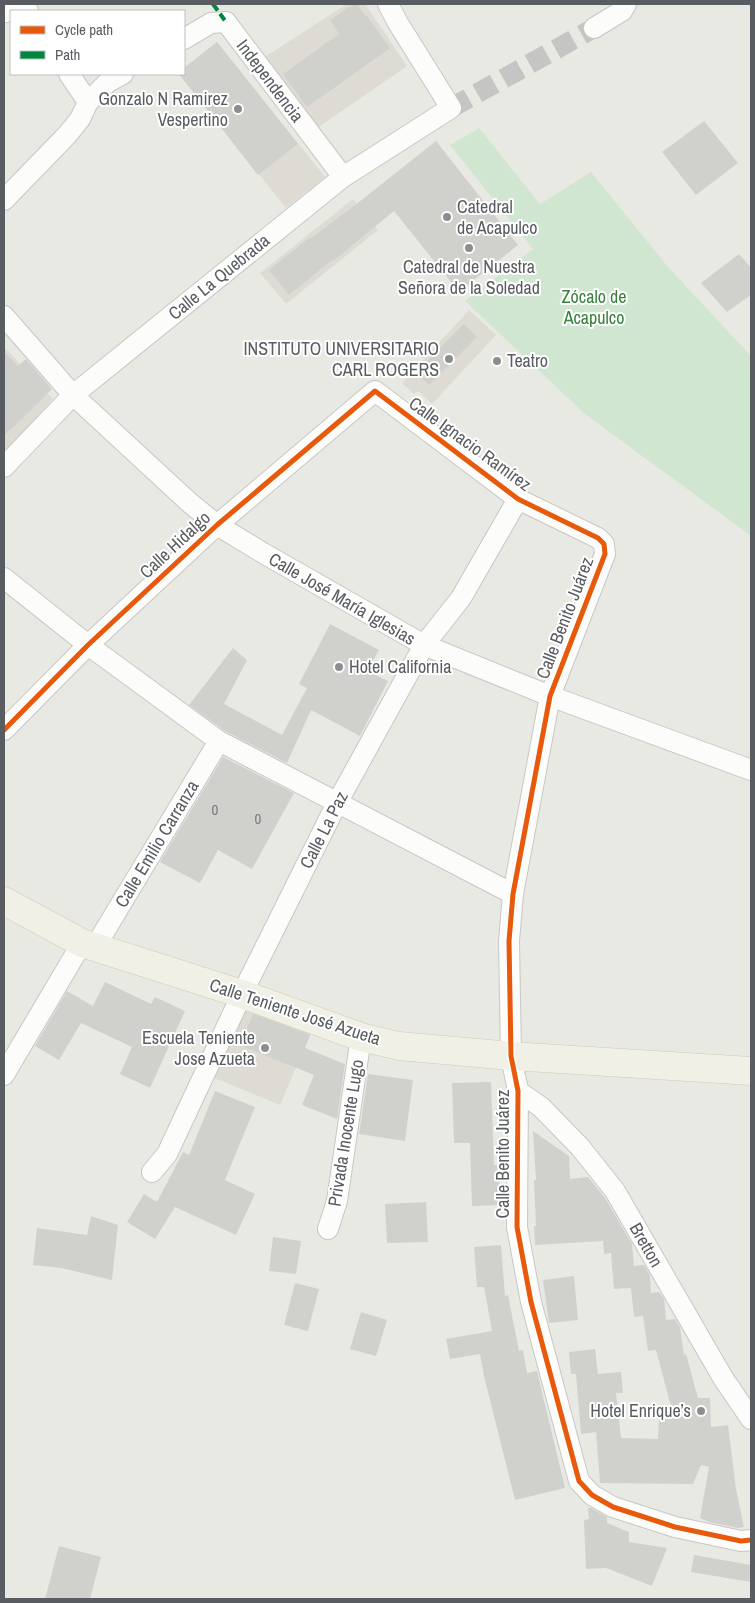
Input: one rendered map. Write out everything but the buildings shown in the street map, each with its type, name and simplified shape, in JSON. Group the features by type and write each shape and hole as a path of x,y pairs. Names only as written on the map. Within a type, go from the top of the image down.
{"main road":[{"name":"Calle Teniente José Azueta","path":"4,901 89,945 242,994 361,1038 399,1046 511,1056 751,1071"}],"street":[{"path":"4,10 13,4"},
{"name":"Calle La Quebrada","path":"4,467 73,395 343,177 451,108 388,4"},
{"path":"594,28 622,11 626,4"},
{"name":"Independencia","path":"185,38 211,23 226,22 343,177"},
{"path":"70,75 88,102"},
{"path":"4,200 80,119 88,102 108,82 121,75"},
{"name":"Calle José María Iglesias","path":"4,316 73,395 190,503 217,525 262,553 424,645 550,696 751,770"},
{"name":"Calle Ignacio Ramírez","path":"375,390 518,499 598,538 604,544"},
{"name":"Calle Hidalgo","path":"4,730 88,645 217,525 375,390"},
{"name":"Calle La Paz","path":"152,1172 168,1154 242,994 337,803 424,645 461,598 518,499"},
{"name":"Calle Benito Juárez","path":"604,544 605,554 550,696 513,894 509,942 511,1056 518,1090 517,1227 531,1302 579,1481 592,1496 613,1507 675,1527 741,1541 751,1540"},
{"path":"4,578 88,645 219,741 513,894"},
{"name":"Calle Emilio Carranza","path":"4,1076 219,741"},
{"name":"Privada Inocente Lugo","path":"328,1229 337,1201 361,1038"},
{"name":"Bretton","path":"518,1090 541,1107 580,1147 615,1191 723,1378 751,1418"}],"shaded area":[{"path":"347,4 365,4 407,66 313,131 260,60"},
{"name":"Gonzalo N Ramirez Vespertino","path":"217,42 325,177 286,208 180,75 185,75 185,67"},
{"path":"353,199 378,230 286,304 260,273"},
{"name":"INSTITUTO UNIVERSITARIO CARL ROGERS","path":"469,310 496,335 432,404 418,391 414,394 402,383"},
{"path":"4,347 53,399 4,453"},
{"name":"Escuela Teniente Jose Azueta","path":"245,1000 313,1028 280,1105 212,1077"}],"green space":[{"name":"Zócalo de Acapulco","path":"479,128 540,204 591,172 669,268 751,356 751,536 585,414 465,301 533,249 450,145"}],"tunnel":[{"path":"451,108 594,28"}],"marked path":[{"path":"213,4 226,22"}],"cycle path":[{"path":"4,730 88,645 217,525 375,391 518,499 598,538 604,544 605,554 550,696 513,894 509,941 511,1056 518,1091 517,1227 531,1302 579,1481 592,1495 613,1507 675,1527 741,1541 751,1540"}],"place":[{"name":"Gonzalo N Ramirez Vespertino","path":"238,109"},
{"name":"Catedral de Acapulco","path":"447,217"},
{"name":"Catedral de Nuestra Señora de la Soledad","path":"469,248"},
{"name":"INSTITUTO UNIVERSITARIO CARL ROGERS","path":"449,359"},
{"name":"Teatro","path":"497,361"},
{"name":"Hotel California","path":"339,667"},
{"name":"Escuela Teniente Jose Azueta","path":"265,1048"},
{"name":"Hotel Enrique’s","path":"701,1411"}]}
